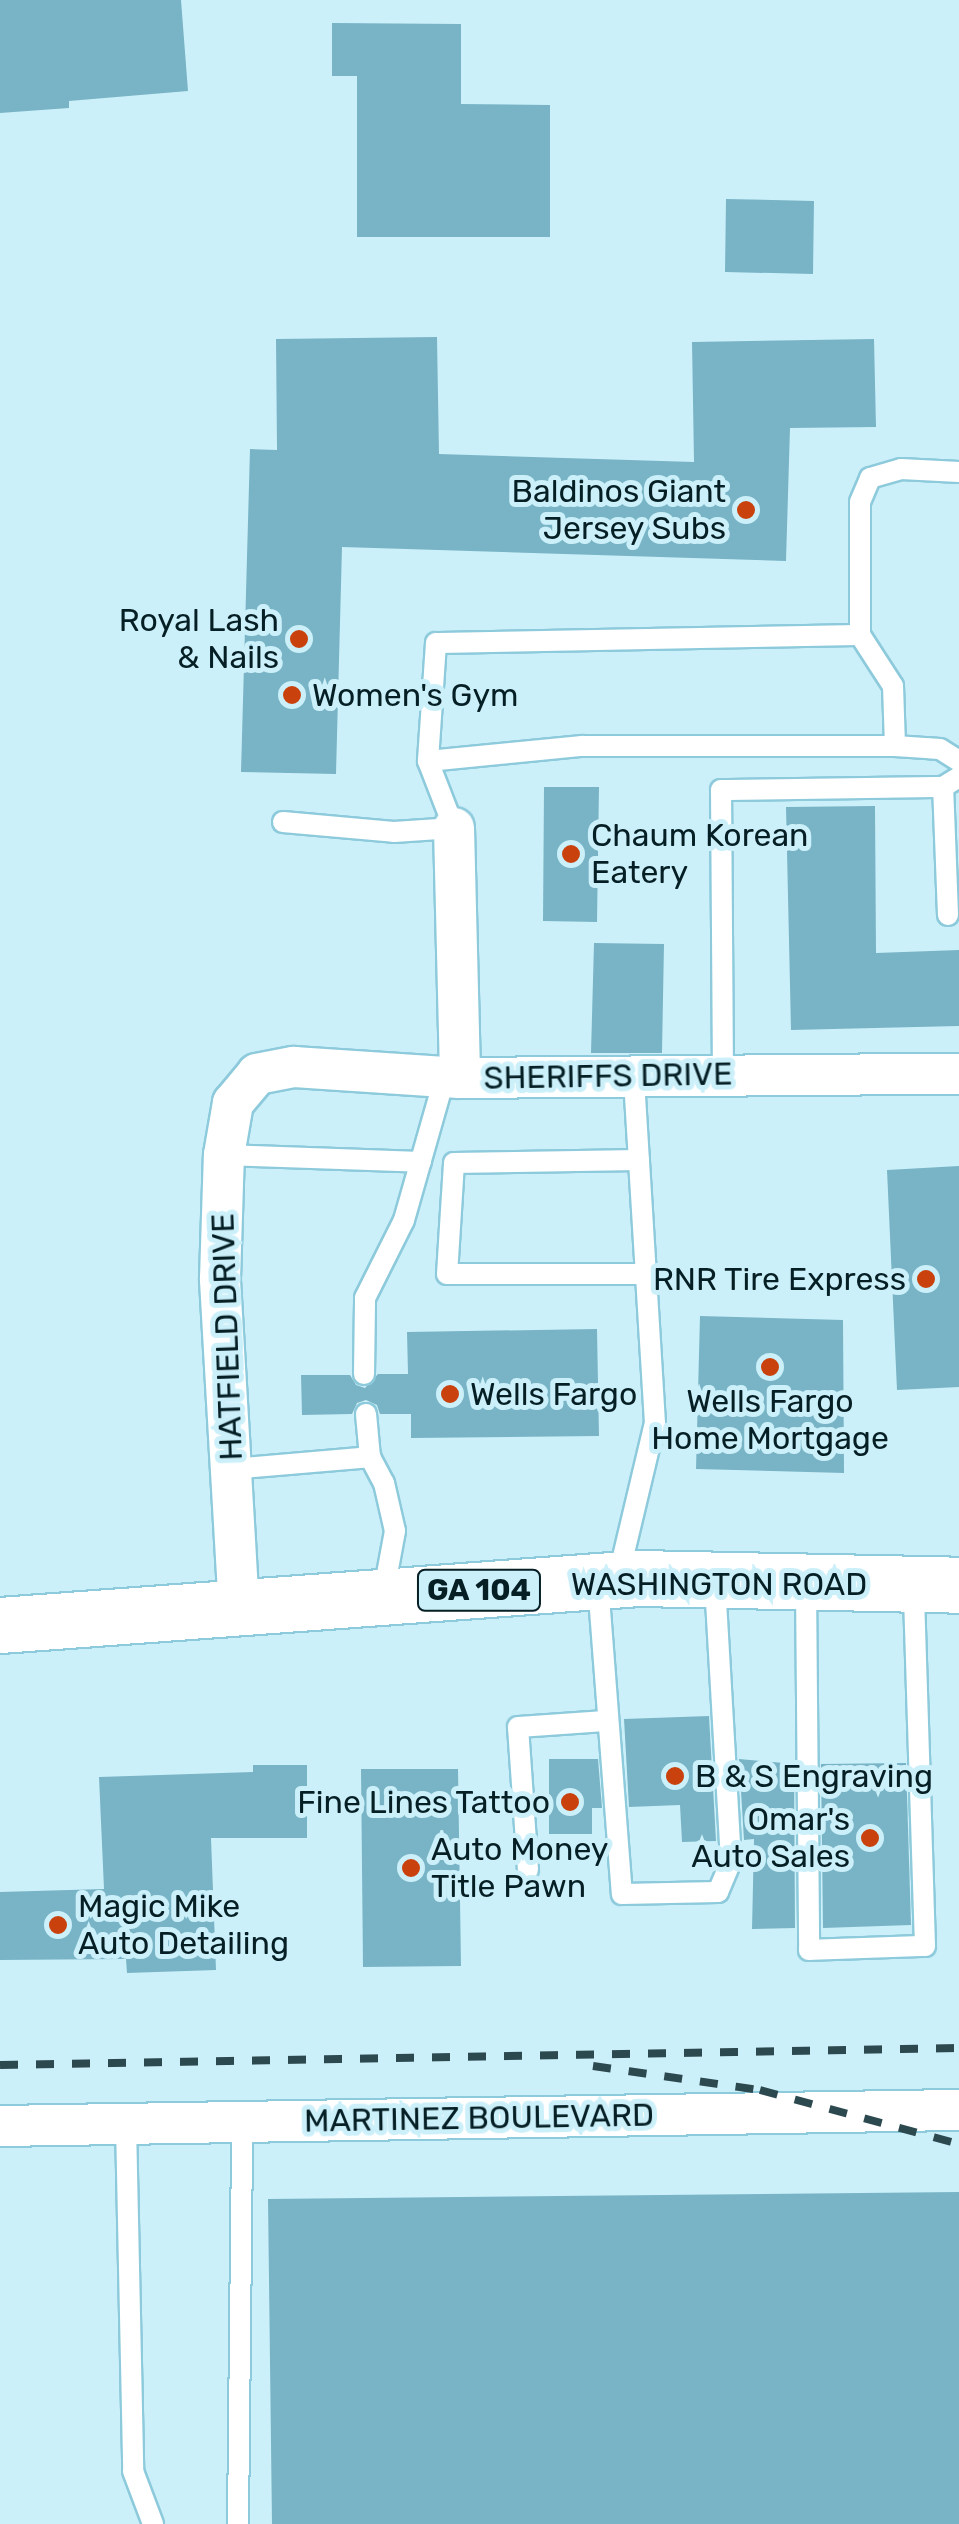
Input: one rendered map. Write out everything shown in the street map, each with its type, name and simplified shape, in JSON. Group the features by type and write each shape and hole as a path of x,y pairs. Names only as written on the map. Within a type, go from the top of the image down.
{"main road":[{"name":"WASHINGTON ROAD","path":"0,1625 608,1580 947,1585"}],"street":[{"path":"452,1077 454,828"},
{"name":"SHERIFFS DRIVE","path":"257,1074 294,1067 452,1077 959,1074"},
{"name":"HATFIELD DRIVE","path":"239,1610 220,1280 224,1155 233,1102 257,1074"},
{"name":"MARTINEZ BOULEVARD","path":"0,2126 959,2110"}],"lane":[{"path":"895,746 894,686 860,636 860,502 870,478 901,469 959,472"},
{"path":"283,822 394,832 454,828 428,761 436,643 860,636"},
{"path":"428,761 582,746 895,746 940,749 959,760"},
{"path":"723,1074 720,790 951,782 948,914"},
{"path":"634,1075 655,1424 608,1580 606,1721 622,1894 718,1892 731,1861 714,1580"},
{"path":"364,1374 366,1298 404,1220 420,1162 452,1077"},
{"path":"224,1155 420,1162"},
{"path":"640,1160 454,1163 447,1274 646,1274"},
{"path":"366,1414 370,1457 384,1483 395,1531 383,1598"},
{"path":"231,1469 370,1457"},
{"path":"806,1582 809,1950 924,1946 947,1585"},
{"path":"528,1870 518,1726 606,1721"},
{"path":"238,2524 242,2122"},
{"path":"126,2124 133,2471 152,2524"}],"building":[{"path":"0,0 181,0 188,91 69,101 69,108 0,113"},
{"path":"332,23 461,24 461,104 550,105 550,237 357,237 357,76 332,76"},
{"path":"726,199 814,201 813,274 725,272"},
{"path":"437,337 439,454 694,462 692,342 874,339 876,427 790,428 786,561 342,547 336,774 241,772 250,449 277,450 276,339"},
{"name":"Chaum Korean Eatery","path":"544,787 599,787 597,922 543,921"},
{"path":"875,806 876,953 959,950 959,1026 791,1030 786,807"},
{"path":"594,943 664,944 662,1053 591,1053"},
{"name":"RNR Tire Express","path":"959,1166 959,1387 897,1390 887,1170"},
{"name":"Wells Fargo Home Mortgage","path":"700,1316 843,1320 844,1473 696,1469"},
{"name":"Wells Fargo","path":"597,1329 599,1436 411,1438 411,1414 380,1414 377,1405 366,1400 357,1403 352,1414 302,1415 301,1375 350,1375 356,1385 365,1388 378,1374 408,1374 407,1332"},
{"name":"B & S Engraving","path":"709,1716 716,1841 682,1842 680,1805 629,1807 624,1719"},
{"name":"Fine Lines Tattoo","path":"549,1759 598,1759 602,1808 592,1808 592,1834 549,1834"},
{"path":"739,1759 794,1764 795,1928 752,1929 754,1839 744,1840"},
{"name":"Omar's Auto Sales","path":"906,1763 911,1925 823,1928 821,1764"},
{"path":"253,1765 307,1765 307,1838 211,1838 216,1970 127,1973 126,1959 0,1960 0,1892 104,1889 99,1777 253,1772"},
{"name":"Auto Money Title Pawn","path":"361,1769 458,1769 461,1966 363,1967"},
{"path":"959,2192 959,2524 272,2524 268,2199"}],"railway":[{"path":"0,2065 959,2048"},
{"path":"593,2066 760,2090 959,2144"}],"place":[{"name":"Baldinos Giant Jersey Subs","path":"746,510"},
{"name":"Royal Lash & Nails","path":"299,639"},
{"name":"Women's Gym","path":"292,695"},
{"name":"Chaum Korean Eatery","path":"571,854"},
{"name":"RNR Tire Express","path":"926,1279"},
{"name":"Wells Fargo Home Mortgage","path":"770,1367"},
{"name":"Wells Fargo","path":"450,1394"},
{"name":"B & S Engraving","path":"675,1776"},
{"name":"Fine Lines Tattoo","path":"570,1802"},
{"name":"Omar's Auto Sales","path":"870,1838"},
{"name":"Auto Money Title Pawn","path":"411,1868"},
{"name":"Magic Mike Auto Detailing","path":"58,1925"}]}
